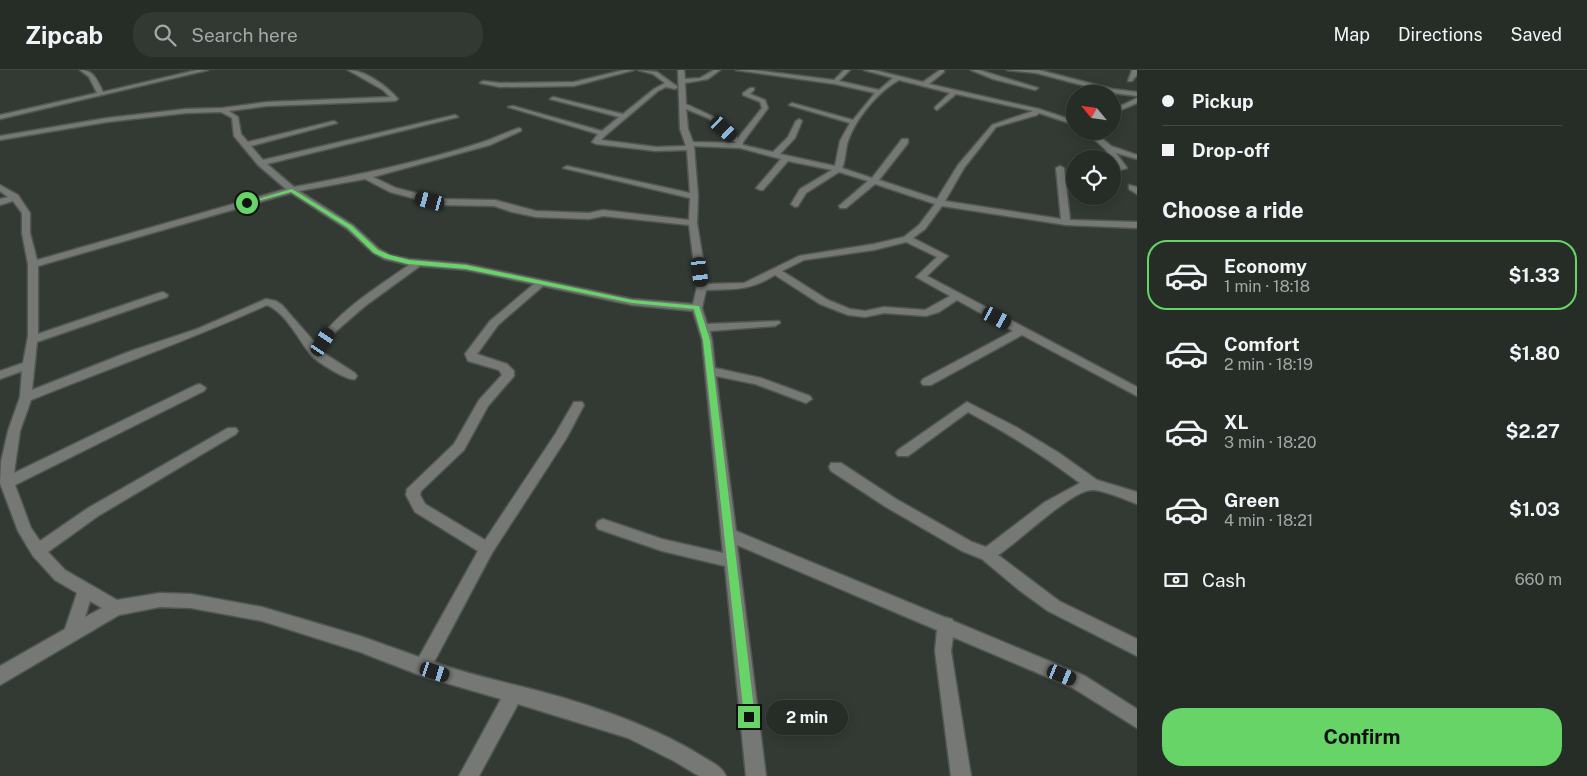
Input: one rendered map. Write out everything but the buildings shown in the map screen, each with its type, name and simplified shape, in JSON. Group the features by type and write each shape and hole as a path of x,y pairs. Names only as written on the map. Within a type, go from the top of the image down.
{"street":[{"path":"83,70 92,76 101,94"},
{"path":"0,117 205,70"},
{"path":"0,138 107,120 186,111 222,110 267,104 395,99 385,89 351,70"},
{"path":"483,83 500,85 574,84 631,70"},
{"path":"641,70 655,73 680,87 740,144"},
{"path":"717,70 708,77 680,87 661,87 603,133 596,142 656,149 740,144 786,158 838,168 941,203 1066,222 1137,225"},
{"path":"739,70 834,82 880,92"},
{"path":"807,70 807,78"},
{"path":"834,82 847,70"},
{"path":"867,70 955,92 1036,103 1066,118"},
{"path":"974,70 995,78 1035,88"},
{"path":"1010,70 1036,70 1112,91 1137,94"},
{"path":"702,287 745,286 757,282 802,258 874,247 907,239 922,227 941,203 945,192 966,161 994,126 1027,118 1035,114 1035,88 1040,82 1036,70"},
{"path":"1130,80 1135,70"},
{"path":"925,84 942,71"},
{"path":"795,204 803,191 831,175 838,168 843,152 843,144 854,122 880,92 899,77"},
{"path":"680,87 684,129 690,146 694,196 693,223 702,287 697,308 707,340 756,776"},
{"path":"740,144 765,108 763,102 745,94 752,89"},
{"path":"937,108 955,92"},
{"path":"553,99 624,116"},
{"path":"1121,108 1137,100"},
{"path":"792,105 854,122"},
{"path":"511,107 603,133"},
{"path":"222,110 235,117 237,134 261,164 292,190 350,227 376,252 397,260 466,267 632,302 697,308"},
{"path":"261,164 455,117"},
{"path":"775,155 791,138 798,121"},
{"path":"246,145 334,123"},
{"path":"33,264 292,190 366,176 487,143 519,130"},
{"path":"1099,140 1108,148 1122,168"},
{"path":"843,206 852,196 874,180 905,141"},
{"path":"1108,148 1137,157"},
{"path":"760,188 786,158"},
{"path":"568,168 694,196"},
{"path":"1060,168 1066,222"},
{"path":"366,176 394,190 439,202 494,203 536,214 589,216 603,213 693,223"},
{"path":"0,187 15,197 26,213 26,233 33,264 32,340 26,397 4,463 7,483 25,531 38,551 60,575 116,608"},
{"path":"0,202 15,197"},
{"path":"907,239 943,256 921,277 1137,392"},
{"path":"316,353 331,330 361,304 419,262"},
{"path":"775,271 824,302 848,312 865,314 884,310 926,313 935,310 957,296"},
{"path":"487,549 420,508 413,495 414,489 459,447 483,403 508,376 508,371 503,368 472,358 473,350 494,323 541,284"},
{"path":"32,340 163,295"},
{"path":"26,397 135,354 201,331 266,302 278,307 308,340 316,353 351,376"},
{"path":"703,328 775,323"},
{"path":"927,382 1021,331"},
{"path":"0,375 28,365"},
{"path":"709,371 764,384 806,400"},
{"path":"7,483 200,388"},
{"path":"422,668 487,549 561,436 578,405"},
{"path":"903,453 967,406 1012,430 1054,456 1092,484 1137,498"},
{"path":"38,551 94,512 232,431"},
{"path":"836,467 891,503 967,548 987,554 1013,578 1065,613 1137,648"},
{"path":"987,554 1066,497 1080,488 1092,484"},
{"path":"603,525 662,545 731,561"},
{"path":"729,534 946,624 1078,682 1137,719"},
{"path":"72,634 86,590"},
{"path":"0,676 116,608 174,599 262,614 360,644 422,668 460,680 514,693 631,730 681,754 716,776"},
{"path":"946,624 943,651 961,776"},
{"path":"469,776 514,693"}],"route":[{"path":"247,203 292,190 350,227 376,252 387,257 408,262 466,267 632,302 697,308 707,340 749,717"}]}
